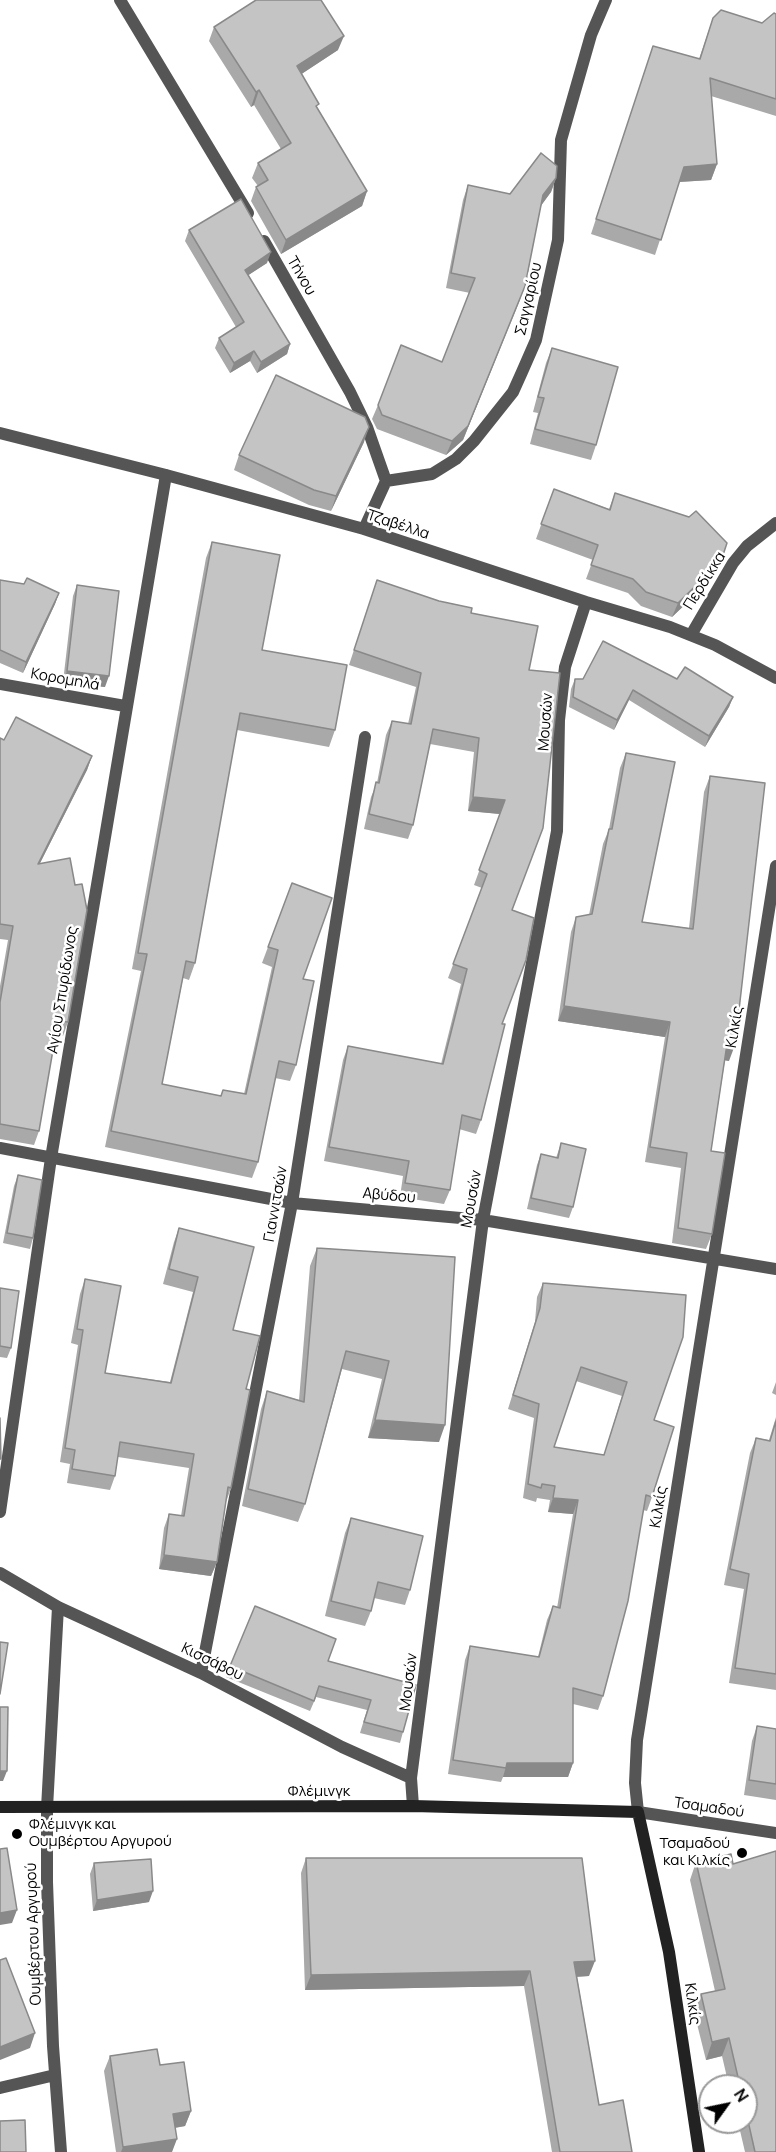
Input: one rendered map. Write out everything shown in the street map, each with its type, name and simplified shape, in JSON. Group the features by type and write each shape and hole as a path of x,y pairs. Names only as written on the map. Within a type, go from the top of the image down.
{"main road":[{"name":"Φλέμινγκ","path":"0,1807 413,1806 638,1812"},
{"name":"Κιλκίς","path":"638,1812 669,1952 699,2152"}],"street":[{"name":"Τήνου","path":"120,0 148,42 350,392 367,427 386,481"},
{"name":"Σαγγαρίου","path":"386,481 432,474 456,459 474,441 513,392 536,340 558,240 561,140 591,35 606,0"},
{"name":"Τζαβέλλα","path":"0,433 166,475 364,530 691,635 776,678"},
{"name":"Αγίου Σπυρίδωνος","path":"0,1512 51,1158 125,706 166,475"},
{"path":"364,530 386,481"},
{"name":"Περδίκκα","path":"691,635 733,562 747,546 776,523"},
{"name":"Μουσών","path":"413,1806 411,1778 483,1220 557,831 559,720 565,667 586,602"},
{"name":"Κορομηλά","path":"0,684 125,706"},
{"name":"Γιαννιτσών","path":"201,1672 292,1203 365,737"},
{"name":"Κιλκίς","path":"638,1812 635,1783 638,1731 776,866"},
{"name":"Αβύδου","path":"0,1148 292,1203 483,1220 776,1269"},
{"name":"Κισσάβου","path":"0,1573 58,1607 201,1672 342,1747 411,1778"},
{"name":"Ουμβέρτου Αργυρού","path":"58,1607 47,1808 48,1927 61,2152"},
{"name":"Τσαμαδού","path":"638,1812 776,1833"},
{"path":"0,2088 55,2075"}],"building":[{"path":"256,0 321,0 344,36 297,66 319,104 316,106 367,191 286,240 256,187 268,180 258,163 291,143 259,90 256,92 214,27"},
{"path":"721,10 762,23 774,13 776,14 776,99 710,78 717,164 684,167 661,240 596,219 653,46 700,59 713,18"},
{"path":"541,153 557,166 556,178 543,195 525,286 468,426 452,441 382,415 378,405 401,345 442,362 475,278 451,273 468,185 510,194"},
{"path":"241,199 271,252 245,270 290,344 261,362 254,351 234,363 219,338 244,322 189,230"},
{"path":"552,348 618,367 596,445 535,429 544,398 538,397"},
{"path":"276,375 365,417 369,427 336,496 314,490 239,455"},
{"path":"554,489 610,510 615,493 689,517 696,511 727,543 721,561 678,603 646,592 633,579 591,565 598,545 541,524"},
{"path":"212,542 280,555 262,650 347,665 335,730 240,713 195,963 186,961 162,1084 221,1096 223,1090 246,1094 278,950 268,947 292,883 332,898 303,979 314,981 296,1065 279,1061 258,1162 111,1131 147,954 138,953"},
{"path":"27,578 59,593 26,662 0,650 0,580 24,584"},
{"path":"377,580 439,601 472,608 471,613 538,626 529,670 560,673 543,828 512,910 534,918 526,960 502,1024 505,1024 481,1120 462,1115 450,1190 405,1183 409,1161 329,1147 348,1046 443,1064 467,969 453,964 487,874 479,870 505,800 473,797 479,738 433,729 413,825 369,814 376,782 379,783 392,721 411,724 421,673 354,650"},
{"path":"77,585 119,591 109,676 67,671"},
{"path":"603,641 677,679 685,667 733,697 709,736 633,690 617,720 573,697 575,679 583,679"},
{"path":"16,717 92,756 38,864 70,858 75,885 82,884 87,910 68,1022 58,1021 39,1131 0,1124 0,1002 13,926 0,924 0,738 4,740"},
{"path":"626,753 675,762 642,922 693,929 710,776 765,783 735,1045 727,1044 711,1151 725,1153 712,1234 678,1228 687,1153 650,1147 670,1022 564,1006 576,917 592,914 609,829 612,829"},
{"path":"561,1143 586,1149 573,1207 531,1198 541,1154 558,1158"},
{"path":"18,1175 42,1180 33,1238 7,1233"},
{"path":"179,1228 254,1247 233,1330 260,1336 246,1389 250,1390 231,1488 228,1487 217,1562 164,1555 169,1514 184,1516 194,1454 120,1442 115,1476 72,1469 75,1450 65,1448 83,1330 77,1329 85,1279 121,1286 105,1373 171,1383 198,1277 169,1269"},
{"path":"317,1248 455,1257 445,1425 375,1420 389,1361 346,1351 305,1504 248,1489 267,1391 304,1402"},
{"path":"543,1283 686,1295 683,1337 654,1420 674,1427 652,1497 646,1495 628,1601 603,1696 573,1688 573,1763 507,1763 506,1768 453,1760 470,1646 539,1657 553,1606 560,1608 578,1500 553,1498 555,1486 542,1484 541,1488 528,1484 539,1404 513,1395 540,1308","holes":["581,1367 627,1382 604,1455 554,1447"]},
{"path":"0,1288 19,1291 11,1348 0,1346"},
{"path":"776,1421 776,1674 735,1668 749,1574 730,1569 756,1438 770,1441"},
{"path":"351,1518 423,1536 410,1590 378,1582 371,1611 331,1601"},
{"path":"255,1606 336,1639 328,1661 416,1685 403,1732 364,1722 371,1700 319,1686 314,1701 230,1666"},
{"path":"0,1642 8,1643 0,1694"},
{"path":"0,1707 8,1707 7,1771 0,1771"},
{"path":"757,1726 776,1729 776,1784 749,1780"},
{"path":"7,1848 17,1910 0,1913 0,1849"},
{"path":"776,1851 776,2152 755,2152 751,2134 758,2134 758,2074 737,2074 729,2038 712,2042 701,1994 725,1989 696,1862 731,1854 733,1864"},
{"path":"306,1858 582,1858 595,1961 574,1962 599,2105 623,2100 632,2152 560,2152 530,1971 311,1975"},
{"path":"151,1859 153,1891 97,1900 94,1863"},
{"path":"6,1958 35,2033 0,2047 0,1960"},
{"path":"157,2049 160,2065 184,2062 191,2111 173,2114 177,2139 123,2147 110,2056"},
{"path":"25,2120 26,2152 0,2152 0,2121"}],"place":[{"name":"Φλέμινγκ και Ουμβέρτου Αργυρού","path":"17,1834"},
{"name":"Τσαμαδού και Κιλκίς","path":"742,1853"}]}
